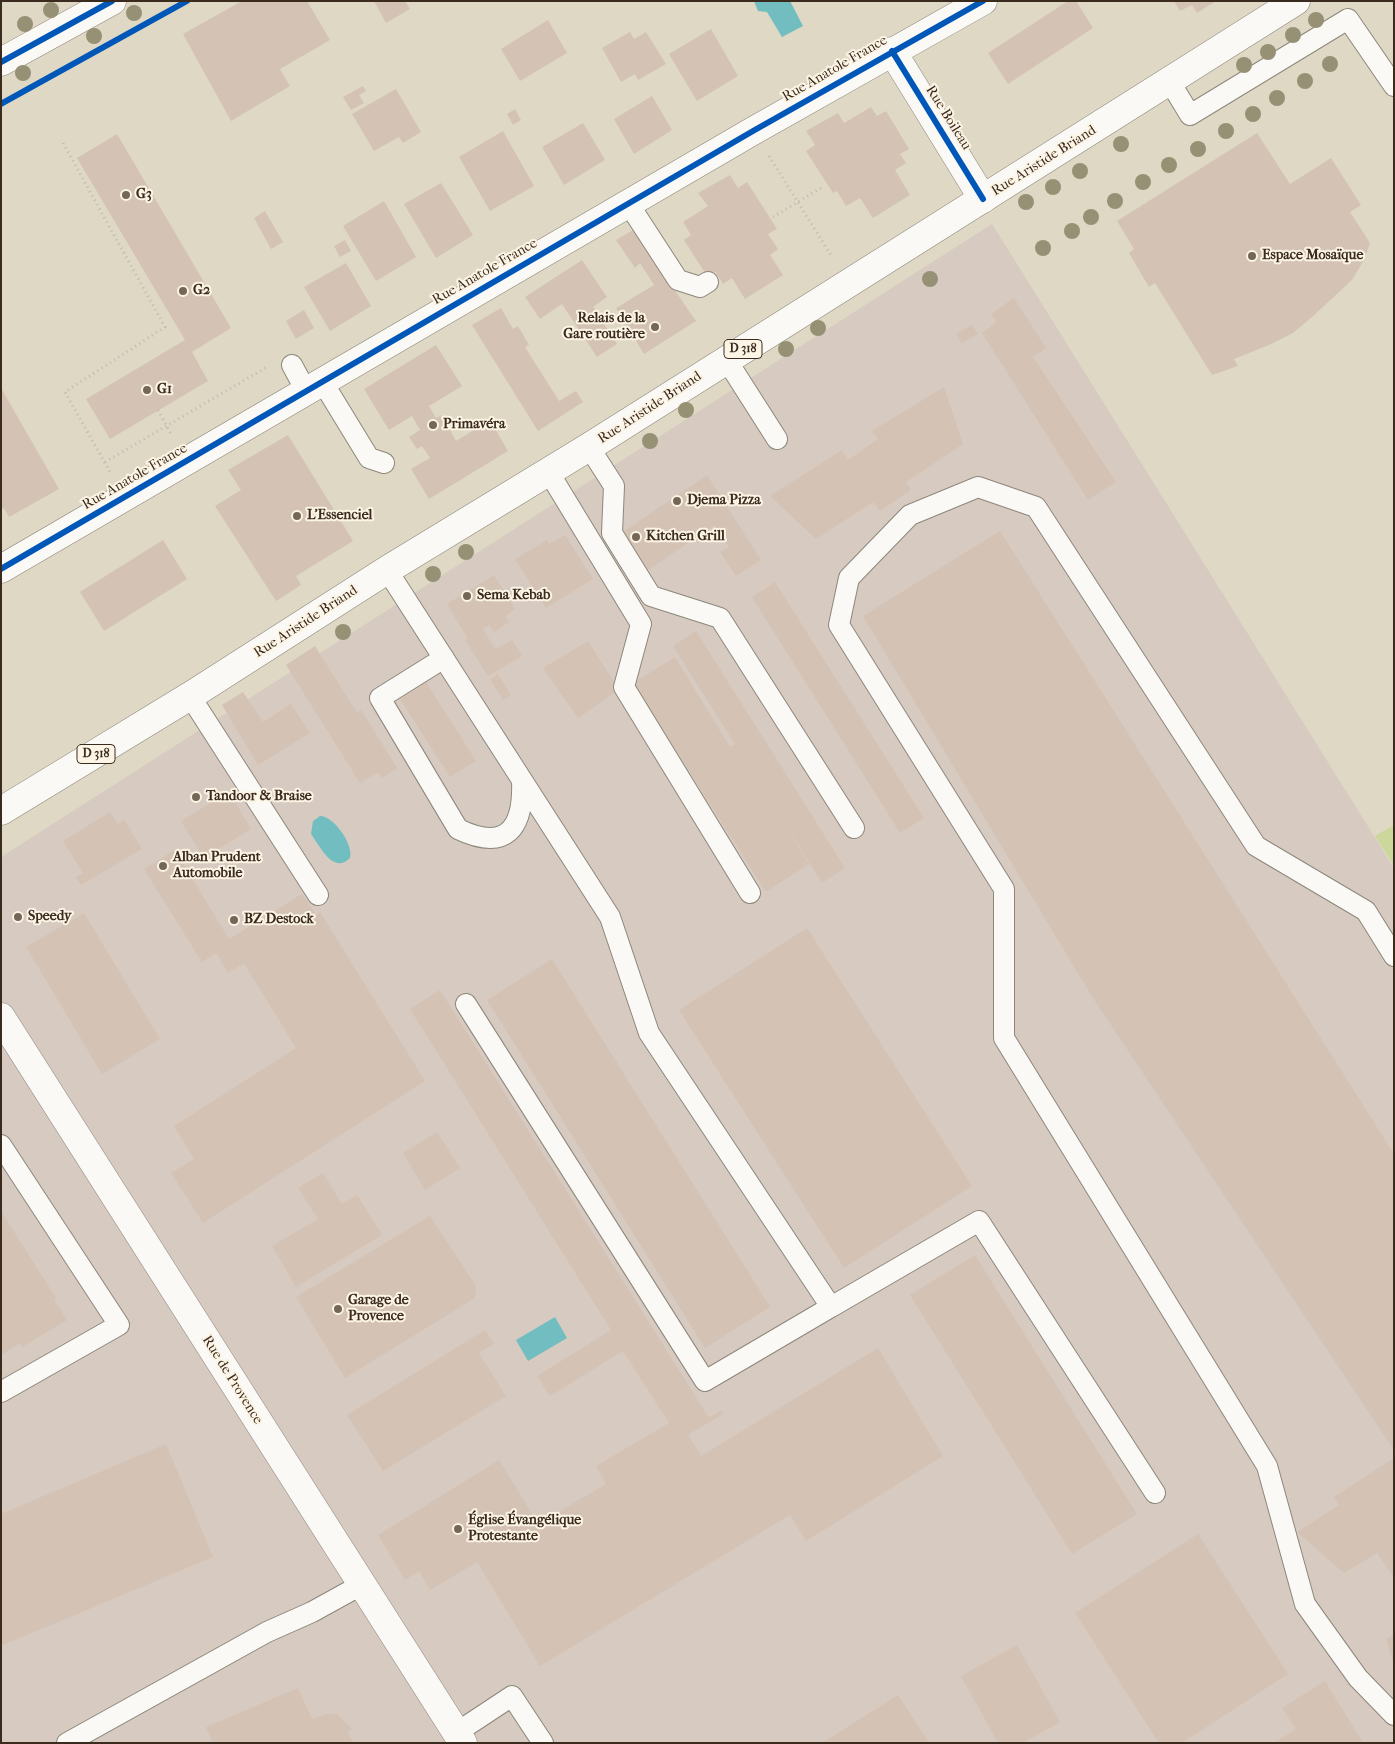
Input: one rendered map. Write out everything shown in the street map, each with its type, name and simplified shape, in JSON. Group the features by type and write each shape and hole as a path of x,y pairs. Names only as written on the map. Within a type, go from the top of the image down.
{"main road":[{"path":"1,62 112,1"},
{"name":"Rue Anatole France","path":"1,569 628,203 982,1"},
{"name":"Rue Aristide Briand","path":"1,812 190,696 387,570 588,447 1296,1"},
{"name":"Rue Boileau","path":"892,51 983,199"},
{"name":"Rue de Provence","path":"1,1017 459,1738"}],"lane":[{"path":"1170,82 1190,115 1348,19 1394,86"},
{"path":"628,203 678,280 700,287 708,282"},
{"path":"726,360 777,439"},
{"path":"292,365 314,386 369,458 384,463"},
{"path":"588,447 614,486 612,533 650,596 720,618 854,828"},
{"path":"548,471 642,624 624,687 750,892"},
{"path":"1394,956 1366,911 1256,846 1036,507 978,487 910,516 849,578 839,625 1004,890 1004,1038 1268,1466 1305,1604 1358,1678 1394,1714"},
{"path":"387,570 610,917 649,1033 831,1307"},
{"path":"444,658 380,698 458,829 477,838 494,838 509,832 519,817 523,799 522,780"},
{"path":"190,696 318,895"},
{"path":"466,1004 705,1381 979,1221 1155,1493"},
{"path":"1,1145 119,1325 1,1392"},
{"path":"67,1743 267,1632 312,1612 361,1585"},
{"path":"459,1738 512,1696 543,1743"}],"path":[{"path":"753,131 849,282"},
{"path":"63,143 165,327 65,392 125,498"},
{"path":"773,217 824,186"},
{"path":"104,462 269,365"}],"shaded area":[{"path":"992,224 1394,868 1394,1743 1,1743 1,857"}],"green space":[{"path":"1394,825 1394,866 1375,836"}],"water":[{"path":"754,1 790,1 803,26 782,37 767,12 758,11"},
{"path":"320,816 325,817 337,826 346,839 350,858 344,862 338,863 328,857 311,834 313,821"},
{"path":"555,1317 567,1338 528,1361 516,1340"}],"building":[{"path":"242,1 307,1 330,40 280,69 290,86 231,121 183,34"},
{"path":"374,1 405,1 410,9 386,23"},
{"path":"1068,1 1076,1 1093,28 1008,84 988,53"},
{"path":"1174,1 1216,1 1197,13 1192,5 1180,11"},
{"path":"548,20 567,53 520,81 501,49"},
{"path":"711,29 738,76 697,101 669,54"},
{"path":"630,32 634,39 646,32 666,64 638,80 635,74 621,82 602,48"},
{"path":"363,86 366,91 359,95 364,103 351,110 343,97"},
{"path":"396,89 421,132 403,143 399,137 374,151 352,114"},
{"path":"652,96 672,130 634,154 614,119"},
{"path":"871,107 877,116 886,111 909,149 900,154 906,163 895,170 910,195 873,218 860,198 846,206 837,191 833,193 806,151 815,145 806,131 838,113 844,123"},
{"path":"515,109 521,120 513,125 507,114"},
{"path":"583,123 605,160 564,185 542,147"},
{"path":"503,131 534,186 490,211 459,157"},
{"name":"Espace Mosaïque","path":"1257,133 1290,184 1331,158 1361,205 1350,212 1370,243 1364,260 1352,280 1293,333 1234,359 1238,366 1212,375 1155,283 1149,287 1129,253 1134,249 1117,221"},
{"path":"117,134 231,328 192,352 208,381 110,439 86,399 185,340 77,158"},
{"path":"730,175 738,188 747,182 777,229 768,234 778,249 770,255 783,275 745,299 732,278 723,284 715,271 707,276 684,240 691,235 683,222 708,206 698,193"},
{"path":"441,183 473,235 436,258 404,204"},
{"path":"384,201 416,257 376,281 343,226"},
{"path":"265,211 283,242 271,249 254,218"},
{"path":"633,230 696,321 644,354 616,308 654,285 640,263 635,268 616,240"},
{"path":"345,240 351,251 340,257 334,246"},
{"path":"582,260 607,297 593,307 617,344 597,357 562,304 540,319 525,297"},
{"path":"346,263 371,306 330,331 304,287"},
{"path":"1014,298 1046,348 1033,357 1116,482 1088,500 982,333 997,322 991,314"},
{"path":"501,308 513,329 518,326 529,345 525,347 559,401 576,391 583,402 538,431 472,325"},
{"path":"304,310 314,328 296,339 286,321"},
{"path":"972,325 978,334 962,343 956,334"},
{"name":"Primavéra","path":"436,345 462,386 429,406 436,418 442,415 456,441 490,420 508,451 429,499 411,469 430,458 422,446 417,449 409,437 420,430 412,416 389,430 364,389"},
{"path":"944,387 963,444 906,482 911,490 880,511 873,502 816,539 770,496 842,450 848,460 878,439 872,431"},
{"path":"1,388 59,489 9,517 4,508 1,509"},
{"name":"L'Essenciel","path":"288,435 353,541 296,576 301,585 276,601 215,506 241,490 228,470"},
{"path":"707,475 761,560 736,576 720,552 729,547 715,525 648,570 623,532"},
{"path":"1000,531 1394,1154 1394,1450 1091,995 863,616"},
{"path":"565,535 593,579 546,608 515,559 547,540 549,544"},
{"path":"163,540 187,579 104,631 80,592"},
{"path":"494,575 515,609 505,616 509,622 494,632 489,625 483,629 495,649 512,640 522,656 488,676 465,640 468,639 447,604"},
{"path":"775,582 924,818 900,833 752,597"},
{"path":"696,631 845,868 822,883 774,806 809,864 766,892 633,683 675,657 730,747 735,744 673,646"},
{"path":"588,641 619,690 578,718 543,668"},
{"path":"315,646 357,713 361,710 397,768 382,778 378,772 360,783 286,665"},
{"path":"498,674 511,695 503,700 490,679"},
{"path":"426,682 476,761 450,777 400,699"},
{"path":"243,692 263,722 291,704 310,733 258,765 222,705"},
{"path":"229,792 251,829 204,858 181,821"},
{"path":"110,812 118,824 124,819 142,849 81,885 76,877 83,873 63,841"},
{"path":"175,850 229,939 302,894 316,915 320,912 425,1081 203,1223 171,1173 194,1159 174,1126 296,1048 244,963 228,973 216,953 202,962 144,869"},
{"path":"84,913 160,1039 102,1074 26,947"},
{"path":"807,928 972,1186 844,1268 679,1010"},
{"path":"552,959 770,1307 705,1348 487,1000"},
{"path":"440,990 709,1418 721,1410 723,1414 688,1435 701,1456 878,1348 943,1456 806,1541 790,1515 540,1666 477,1562 430,1590 419,1571 405,1580 378,1535 499,1460 538,1524 606,1484 596,1466 669,1423 623,1351 550,1396 537,1376 611,1330 410,1009"},
{"path":"437,1132 460,1168 425,1190 403,1153"},
{"path":"323,1173 342,1204 357,1195 382,1235 296,1287 272,1246 318,1219 298,1188"},
{"path":"1,1211 56,1298 54,1299 67,1320 22,1347 20,1343 1,1355"},
{"path":"430,1216 476,1286 475,1298 345,1378 296,1297"},
{"path":"975,1255 1137,1514 1072,1554 910,1295"},
{"path":"485,1330 494,1344 479,1353 506,1396 383,1471 347,1415"},
{"path":"166,1444 213,1557 1,1646 1,1514"},
{"path":"1394,1458 1394,1578 1377,1553 1344,1573 1297,1532 1339,1505 1334,1497"},
{"path":"1198,1534 1288,1674 1182,1743 1159,1743 1075,1613"},
{"path":"1394,1634 1394,1662 1393,1662 1386,1639"},
{"path":"1017,1645 1060,1722 1023,1743 998,1743 961,1676"},
{"path":"1325,1681 1363,1743 1274,1743 1296,1729 1282,1708"},
{"path":"298,1688 312,1719 326,1714 337,1714 352,1729 347,1733 354,1743 213,1743 206,1727"},
{"path":"898,1695 929,1743 822,1743"}],"cycle path":[{"path":"1,62 112,1"},
{"path":"1,104 187,1"},
{"path":"1,569 753,131 983,1"},
{"path":"892,51 983,199"}],"place":[{"name":"G3","path":"126,195"},
{"name":"Espace Mosaïque","path":"1252,256"},
{"name":"G2","path":"183,291"},
{"name":"Relais de la Gare routière","path":"655,327"},
{"name":"G1","path":"147,390"},
{"name":"Primavéra","path":"433,425"},
{"name":"Djema Pizza","path":"677,501"},
{"name":"L'Essenciel","path":"297,516"},
{"name":"Kitchen Grill","path":"636,537"},
{"name":"Sema Kebab","path":"467,596"},
{"name":"Tandoor & Braise","path":"196,797"},
{"name":"Alban Prudent Automobile","path":"163,866"},
{"name":"Speedy","path":"18,917"},
{"name":"BZ Destock","path":"234,920"},
{"name":"Garage de Provence","path":"338,1309"},
{"name":"Église Évangélique Protestante","path":"458,1529"}]}
